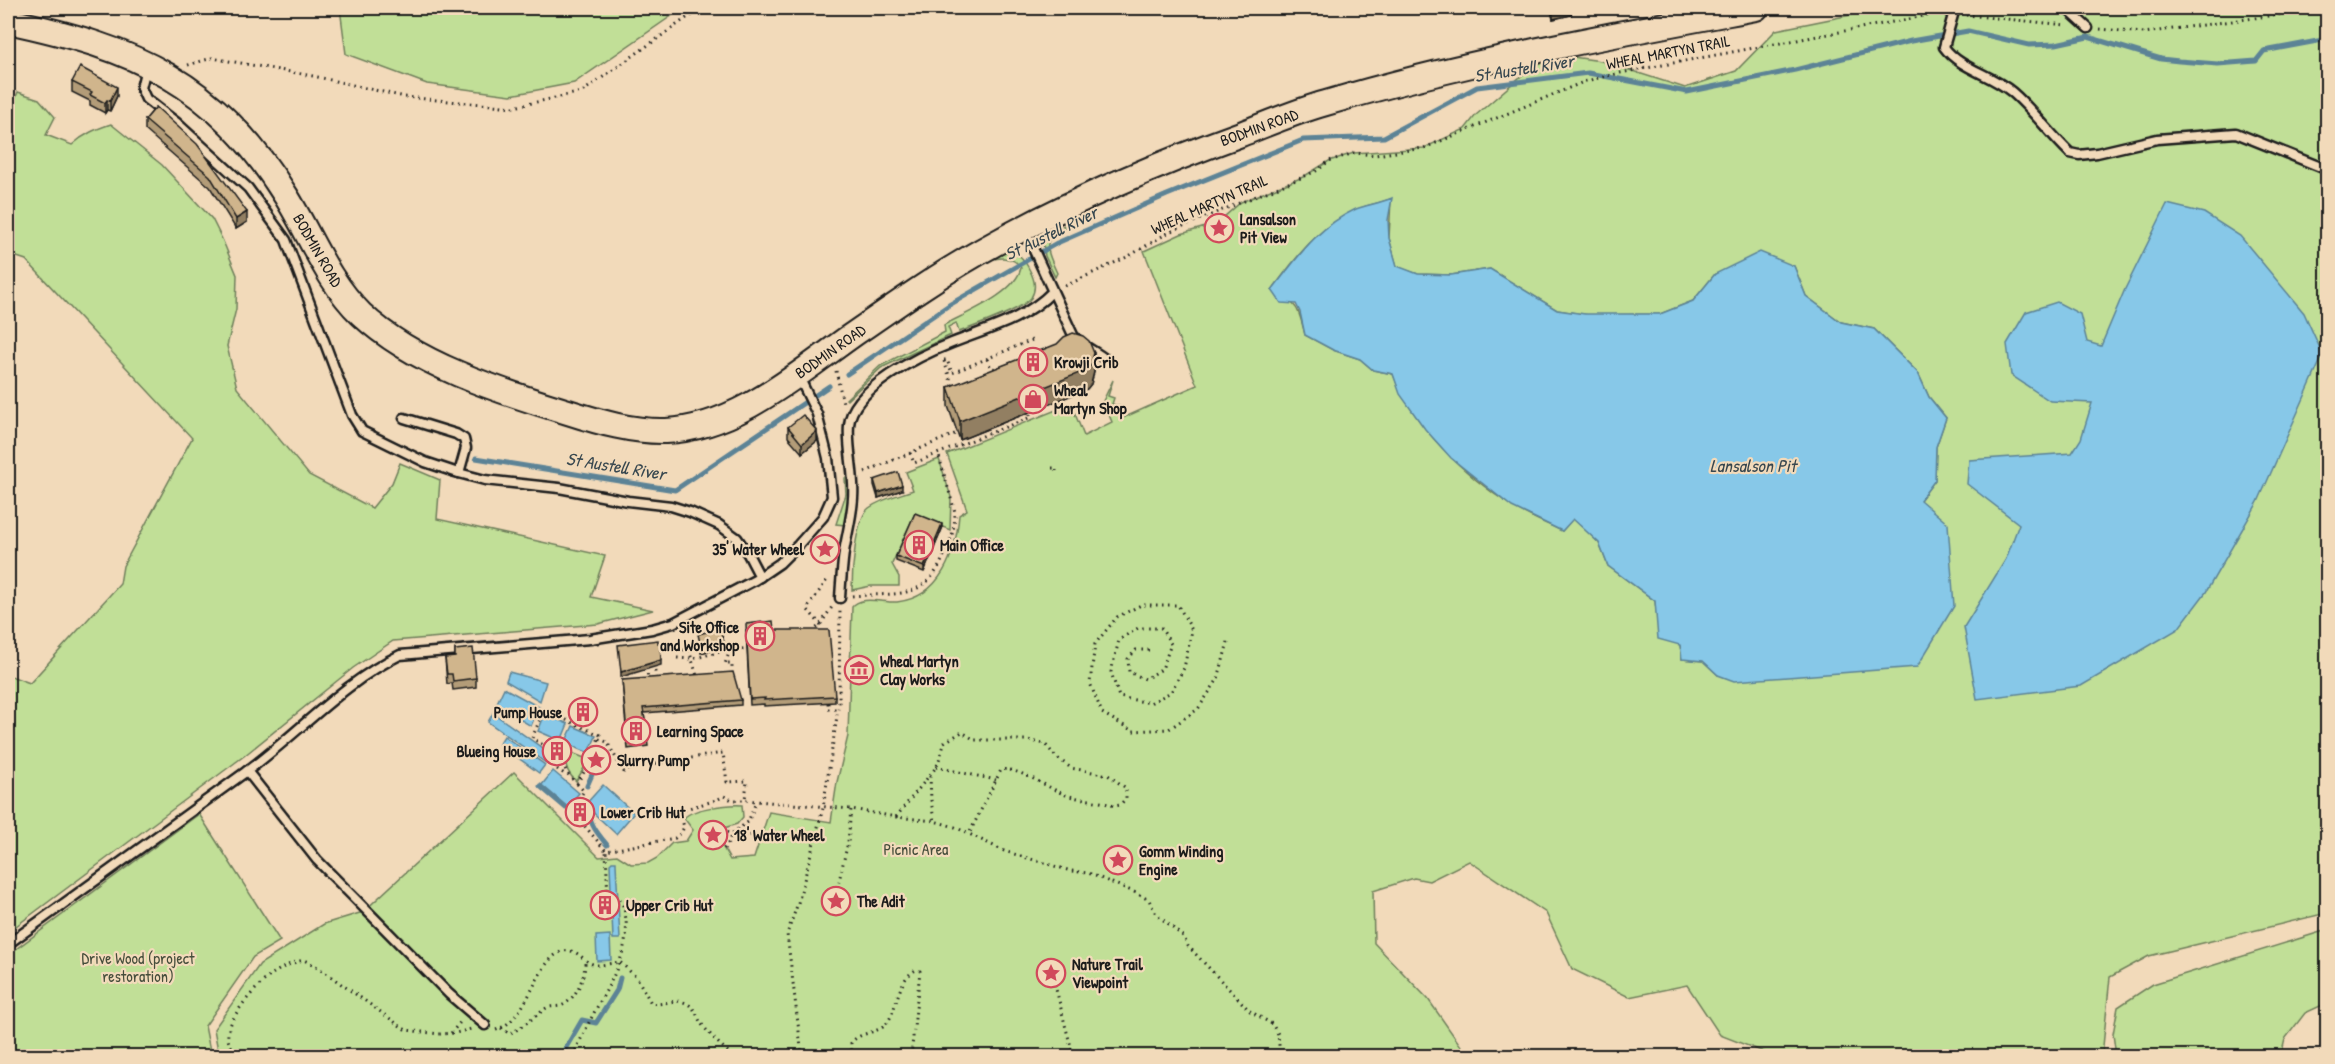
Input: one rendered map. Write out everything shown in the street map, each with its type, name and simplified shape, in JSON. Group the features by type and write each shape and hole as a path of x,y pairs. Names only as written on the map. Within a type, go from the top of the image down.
{"main road":[{"name":"BODMIN ROAD","path":"8,21 94,43 155,68 214,109 250,145 289,200 325,267 350,302 380,330 424,357 499,389 569,413 623,427 666,431 717,420 801,381 831,350 949,271 1026,234 1120,180 1322,104 1520,53 1756,8"}],"lane":[{"path":"2066,8 2088,28"},
{"path":"1954,11 1944,44 1951,56 1997,80 2014,94 2070,153 2079,155 2097,153 2157,139 2236,133 2328,170"},
{"path":"155,68 141,88 146,99 177,123 248,188 286,240 352,415 362,431 425,462 485,480 559,488 628,501 671,506 690,512 719,525 736,538 748,554 760,577"},
{"path":"1026,234 1073,335 1080,344 1093,349 1105,359"},
{"path":"840,597 843,561 854,496 849,425 852,409 862,396 895,372 939,348 1020,316 1042,303 1052,292"},
{"path":"8,944 247,771 375,667 400,655 590,639 652,629 673,623 760,577 798,545 823,517 832,497 828,458 817,414 801,381"},
{"path":"404,418 464,439 466,448 459,473"},
{"path":"247,771 317,860 449,994 485,1025"}],"path":[{"path":"155,68 212,58 314,76 405,97 513,107 582,92 688,17 708,8"},
{"name":"WHEAL MARTYN TRAIL","path":"1052,292 1129,256 1171,231 1303,177 1329,161 1354,153 1375,155 1424,148 1586,81 1620,73 1954,11 2144,33 2327,8"},
{"path":"944,361 946,360 952,373 1032,340"},
{"path":"939,348 954,389"},
{"path":"831,350 849,425"},
{"path":"987,359 991,368 999,370 1002,376"},
{"path":"910,453 914,463 1031,417 1026,404"},
{"path":"852,477 957,433"},
{"path":"840,597 899,594 923,586 937,572 952,535 955,520 938,453"},
{"path":"821,636 820,625 807,609 829,577"},
{"path":"808,634 820,625 840,597"},
{"path":"802,1056 799,1016 787,934 798,903 823,808 838,709 840,597"},
{"path":"1149,650 1136,650 1128,658 1130,672 1145,680 1162,669 1171,644 1161,628 1138,628 1119,640 1112,672 1119,696 1150,703 1171,692 1184,668 1192,630 1178,605 1141,605 1117,617 1095,644 1090,683 1102,713 1133,731 1169,729 1198,709 1218,679 1229,638"},
{"path":"677,658 692,659 730,650 762,647"},
{"path":"655,649 689,650 695,676 705,675"},
{"path":"725,674 725,664 730,650"},
{"path":"649,686 646,663 654,662 656,681"},
{"path":"725,664 732,664 733,685"},
{"path":"828,702 828,709 838,709"},
{"path":"568,776 563,760 565,750 563,747 556,744 550,749 532,738 544,710 600,735 588,766 577,783"},
{"path":"896,818 936,767 945,742 962,732 975,740 1028,740 1045,744 1056,757 1071,768 1107,775 1126,788 1127,793 1123,802 1113,806 1063,794 1051,786 1008,768 1000,770 969,834"},
{"path":"599,739 608,742 624,772 645,761 653,764 723,753 727,782 747,781 745,800"},
{"path":"936,767 996,780"},
{"path":"557,769 584,791 571,810 606,851 608,899 620,898 626,913 626,937 620,962 573,1056"},
{"path":"930,776 934,821"},
{"path":"606,851 675,838 684,827 680,812 704,802 713,803 724,796 732,800 851,809 896,818 934,821 954,827 1004,852 1071,871 1088,873 1149,900 1156,914 1184,937 1188,946 1238,1000 1250,1011 1272,1024 1278,1034 1280,1056"},
{"path":"724,849 731,834 748,822 756,802"},
{"path":"836,894 848,842 851,809"},
{"path":"721,830 737,836 754,835"},
{"path":"266,1056 240,1052 231,1046 228,1037 229,1026 234,1015 272,974 304,960 316,966 406,1030 439,1034 456,1033 485,1025 493,1031 501,1028 518,1014 544,969 555,956 567,951 574,951 596,965 620,962"},
{"path":"501,1028 510,1034 548,1007 561,1006 565,1003 571,998 583,976 586,968 585,960"},
{"path":"620,962 637,978 651,1003 682,1001 691,1005 698,1014 701,1024 725,1050 735,1056"},
{"path":"852,1056 851,1043 856,1036 883,1027 888,1022 910,973 916,970 920,971 911,1056"},
{"path":"1051,972 1062,1005 1066,1032 1074,1056"}],"green space":[{"path":"340,8 683,8 574,83 511,95 427,84 346,54"},
{"name":"Picnic Area","path":"1885,8 2327,8 2327,913 2149,956 2110,977 2102,1056 1774,1056 1720,1035 1687,985 1629,997 1572,969 1546,913 1469,861 1429,881 1414,878 1373,891 1374,943 1428,999 1463,1049 1465,1056 219,1056 214,1029 260,964 324,924 363,912 514,772 599,857 617,855 631,864 648,863 657,858 672,843 686,841 693,830 684,818 712,807 742,805 743,817 737,824 714,831 730,860 754,858 769,812 831,822 837,782 848,736 852,607 856,603 867,600 897,602 912,598 925,592 943,571 954,544 959,515 967,510 947,454 1071,404 1084,436 1112,422 1103,401 1113,380 1108,396 1114,398 1112,404 1119,406 1116,414 1123,418 1197,385 1144,251 1181,234 1216,224 1241,202 1303,177 1329,161 1354,153 1424,148 1465,129 1476,115 1534,65 1573,57 1601,61 1685,88 1736,71 1776,30","holes":["1391,199 1389,238 1397,267 1418,274 1451,275 1490,269 1557,310 1589,315 1660,314 1693,301 1715,274 1794,266 1806,296 1841,322 1874,329 1918,373 1929,397 1946,418 1936,447 1935,480 1920,500 1718,675 1703,661 1682,659 1680,645 1657,618 1655,601 1608,566 1599,543 1573,518 1562,531 1524,513 1494,494 1459,465 1427,431 1413,412 1393,374 1373,370 1360,359 1333,350 1305,335 1296,307 1272,290 1299,255 1319,234 1342,217 1360,208"]},
{"path":"18,92 39,99 55,117 46,135 72,145 90,132 111,124 162,165 212,219 237,275 236,309 227,346 237,388 309,475 372,508 392,483 400,463 440,480 437,519 605,556 591,597 653,610 598,624 393,641 353,668 244,756 8,932 8,675 30,683 120,584 123,566 192,438 26,260 8,254 8,108 11,109"},
{"path":"1073,221 1074,223 1056,232 1048,242 1049,255 1057,273 1055,277 1045,256 1043,243 1050,232"},
{"path":"1007,251 1022,258 1033,278 1033,294 1026,303 959,332 956,323 948,327 951,335 881,368 846,399 880,366 945,332 944,325 989,302 1010,286 1021,268 1018,264 1004,258 983,261"},
{"path":"939,459 951,497 950,530 914,515 892,564 899,577 899,586 871,586 852,590 855,546 864,514 879,502 913,490 906,472"},
{"path":"848,475 852,492 847,521 845,525 836,524 846,494 845,478"},
{"path":"567,751 587,759 576,781 567,768 565,760"},
{"name":"Drive Wood (project restoration)","path":"199,814 280,941 253,957 205,1026 211,1056 8,1056 8,955"},
{"path":"2327,930 2327,1003 2305,1013 2285,1039 2281,1056 2116,1056 2113,1034 2118,1007 2153,984"}],"water":[{"name":"Lansalson Pit","path":"1392,198 1388,220 1389,238 1397,266 1418,274 1451,275 1490,269 1557,310 1585,314 1660,314 1693,301 1715,274 1760,252 1794,266 1806,296 1841,322 1874,329 1918,373 1929,397 1946,418 1936,447 1935,480 1920,500 1948,524 1954,606 1917,667 1734,681 1718,675 1703,661 1682,659 1680,645 1658,639 1655,601 1608,566 1599,543 1573,519 1562,531 1512,507 1451,458 1425,429 1400,394 1393,374 1373,370 1360,359 1333,350 1305,335 1296,304 1281,303 1272,290 1309,244 1330,225 1356,209"},
{"path":"2167,204 2204,213 2240,236 2304,313 2323,355 2258,502 2206,592 2178,629 2081,686 1977,699 1964,627 2006,559 2019,524 1967,484 1969,460 2072,453 2081,439 2092,403 2050,401 2011,375 2007,344 2026,312 2057,302 2080,314 2087,342 2101,346 2125,289"},
{"path":"509,672 546,682 540,701 506,681"},
{"path":"504,688 539,707 531,726 496,705"},
{"path":"493,713 552,755 546,763 488,722"},
{"path":"545,714 568,724 561,741 538,731"},
{"path":"573,726 596,736 589,753 565,743"},
{"path":"504,736 545,765 539,773 499,744"},
{"path":"553,771 579,793 567,807 541,786"},
{"path":"603,785 634,813 616,834 585,805"},
{"path":"616,862 620,939 613,939 610,864"},
{"path":"610,935 611,960 597,961 596,936"}],"building":[{"path":"80,67 117,87 110,101 107,100 105,103 90,95 92,92 72,82"},
{"path":"156,107 197,144 247,212 236,219 210,176 145,120"},
{"path":"1073,333 1089,341 1094,353 1087,370 960,421 948,387 1057,344 1064,337"},
{"path":"803,415 817,431 802,444 788,427"},
{"path":"898,472 902,485 878,493 874,480"},
{"name":"Main Office","path":"915,513 942,524 924,567 896,556"},
{"path":"773,621 774,630 829,630 835,696 750,699 746,624"},
{"path":"720,629 724,642 701,648 698,634"},
{"path":"658,640 661,660 621,672 618,645"},
{"path":"473,648 476,678 453,681 452,674 447,674 445,658 455,657 455,650"},
{"path":"733,672 741,700 643,708 648,740 628,743 622,680"}],"waterway":[{"name":"St Austell River","path":"847,374 949,305 1057,243 1303,140 1384,137 1477,87 1588,73 1687,92 1795,70 1911,41 1968,31 2029,45 2056,44 2088,37 2161,59 2218,64 2256,61 2264,51 2328,39"},
{"name":"St Austell River","path":"476,458 675,490 829,386"},
{"path":"587,786 594,770 594,760"},
{"path":"540,786 566,808"},
{"path":"575,811 580,804 589,812 593,826 607,845"},
{"path":"561,1056 582,1020 596,1023 617,990 620,978"}],"place":[{"name":"Lansalson Pit View","path":"1219,228"},
{"name":"Krowji Crib","path":"1033,362"},
{"name":"Wheal Martyn Shop","path":"1033,399"},
{"name":"Main Office","path":"919,545"},
{"name":"35' Water Wheel","path":"825,549"},
{"name":"Site Office and Workshop","path":"760,636"},
{"name":"Wheal Martyn Clay Works","path":"859,670"},
{"name":"Pump House","path":"583,712"},
{"name":"Learning Space","path":"636,731"},
{"name":"Blueing House","path":"557,751"},
{"name":"Slurry Pump","path":"596,760"},
{"name":"Lower Crib Hut","path":"580,812"},
{"name":"18' Water Wheel","path":"713,835"},
{"name":"Gomm Winding Engine","path":"1118,860"},
{"name":"The Adit","path":"836,901"},
{"name":"Upper Crib Hut","path":"605,905"},
{"name":"Nature Trail Viewpoint","path":"1051,973"}]}
